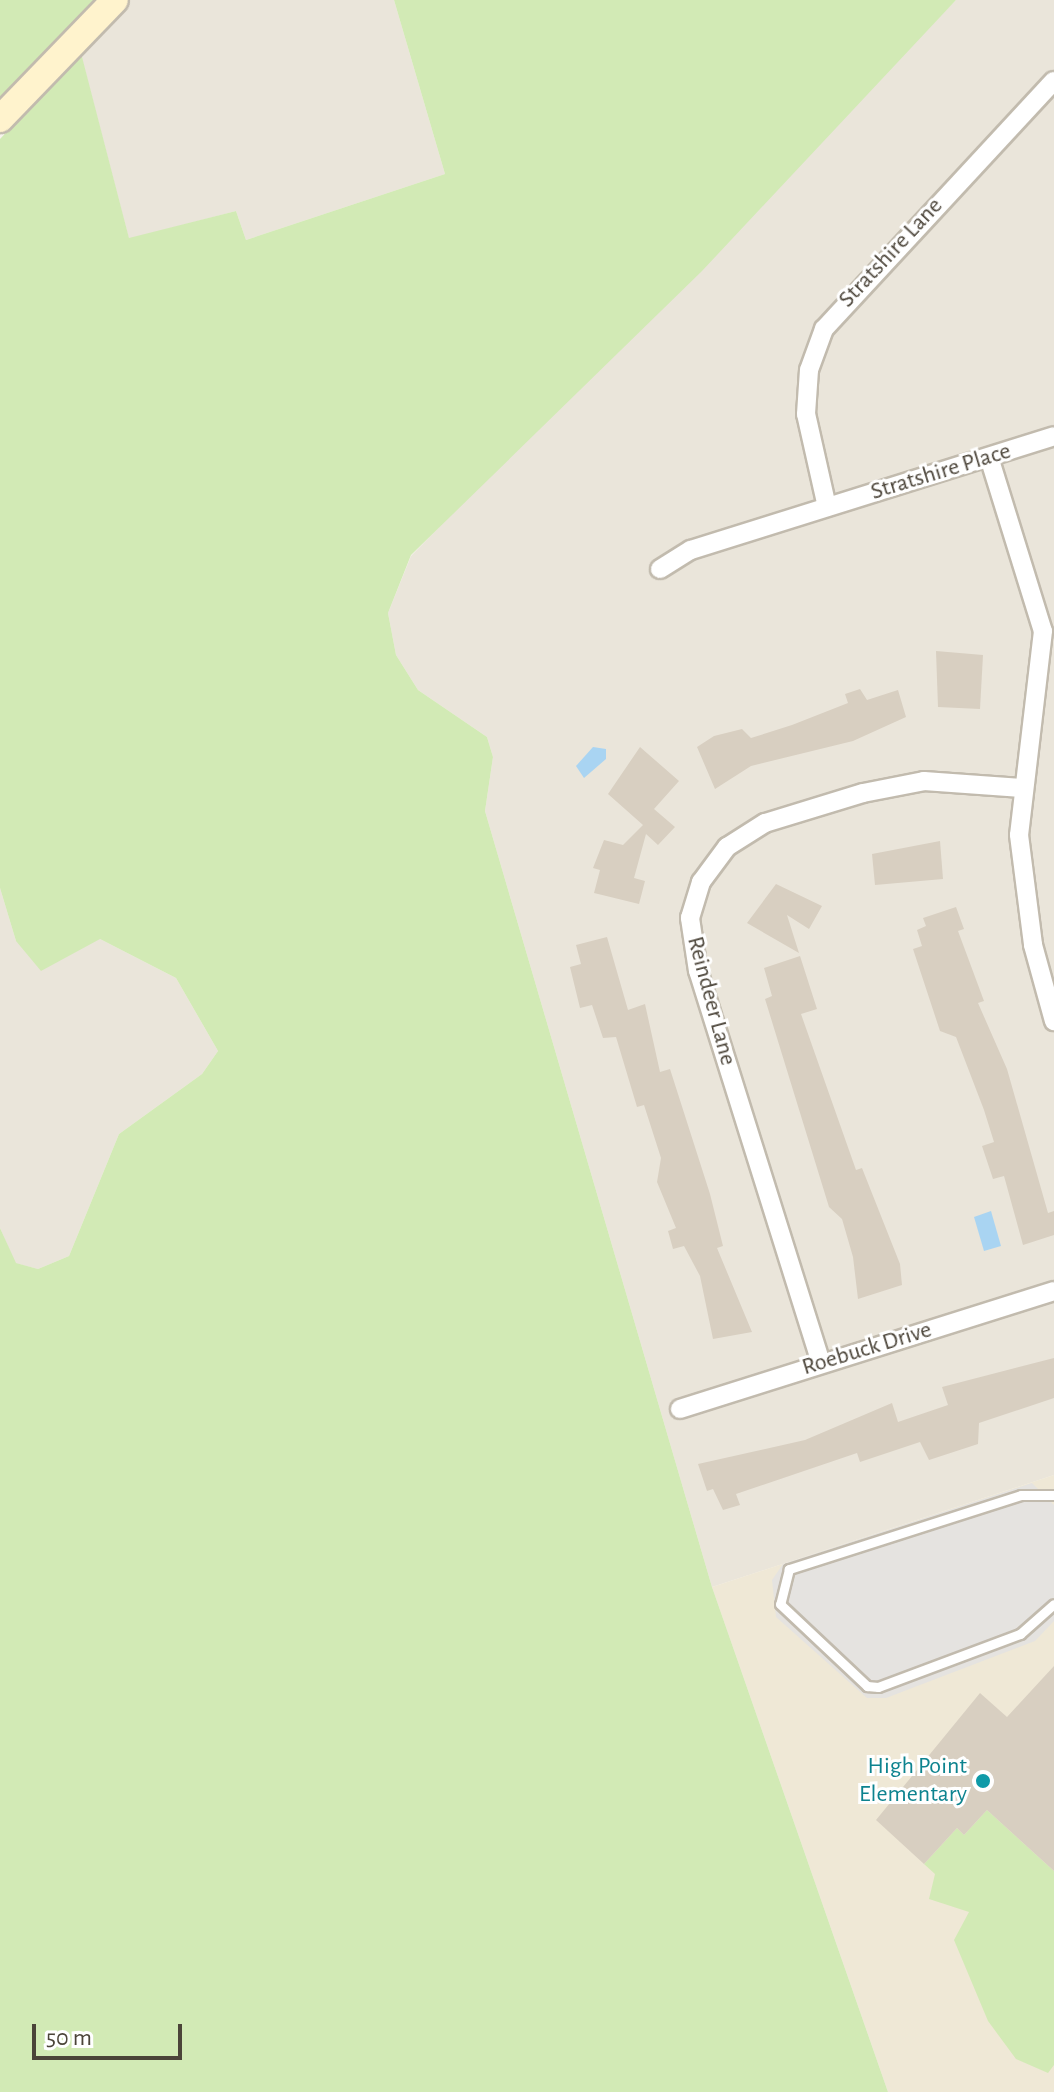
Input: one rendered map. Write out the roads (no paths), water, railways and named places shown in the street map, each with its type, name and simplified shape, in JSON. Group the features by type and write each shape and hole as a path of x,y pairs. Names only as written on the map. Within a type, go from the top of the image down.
{"main road":[{"path":"0,119 115,0"}],"street":[{"name":"Stratshire Lane","path":"827,507 806,414 809,370 824,329 1054,81"},
{"name":"Stratshire Place","path":"660,569 691,550 1054,436"},
{"path":"989,457 1033,588 1048,678 1022,788 1023,890 1054,1021"},
{"name":"Reindeer Lane","path":"821,1363 698,971 690,918 701,882 727,847 765,823 863,793 924,781 1022,788"},
{"name":"Roebuck Drive","path":"680,1409 1054,1291"}],"lane":[{"path":"1054,1495 1021,1495 789,1569 780,1604 867,1686 878,1687 1020,1634 1054,1604"}],"water":[{"path":"593,747 606,749 606,759 584,778 576,766"},
{"path":"991,1211 1001,1246 984,1251 974,1217"}],"place":[{"name":"High Point Elementary","path":"983,1781"}]}
